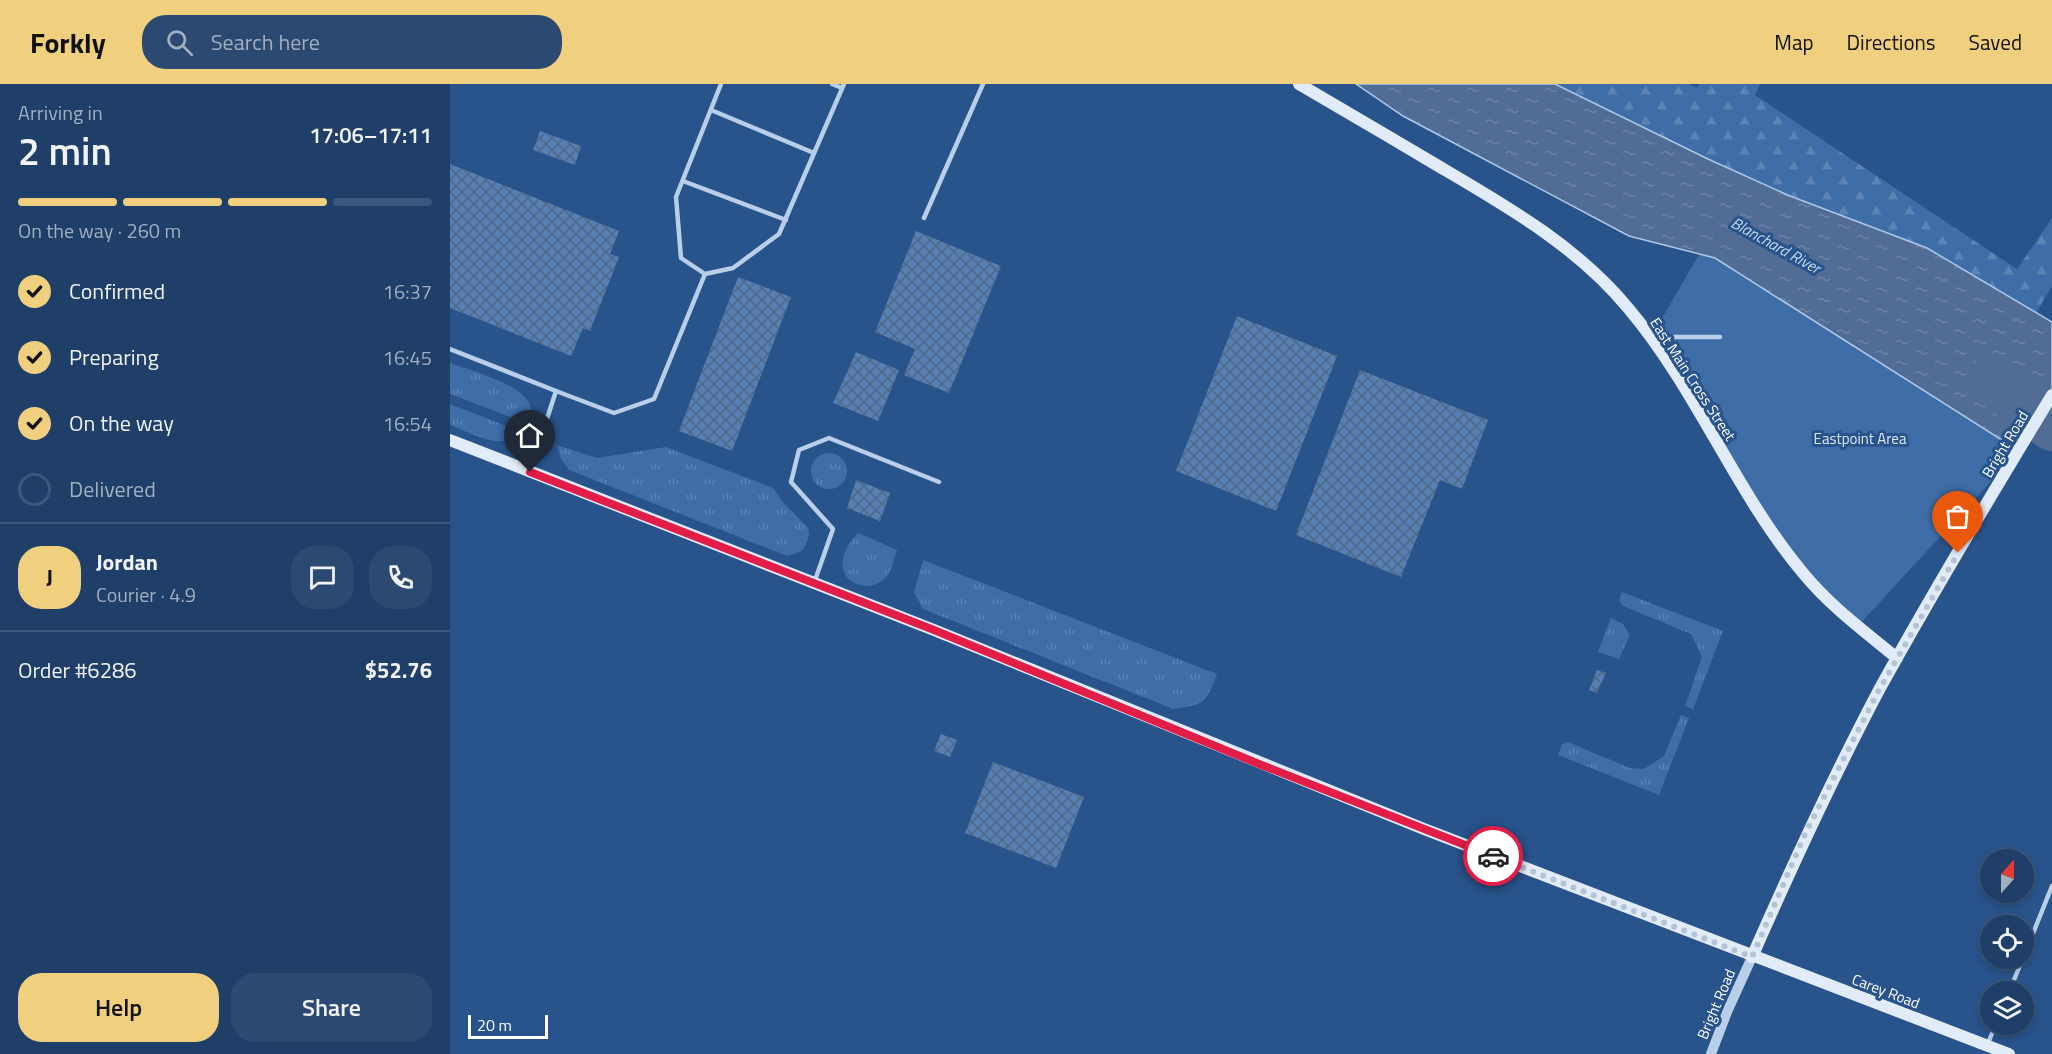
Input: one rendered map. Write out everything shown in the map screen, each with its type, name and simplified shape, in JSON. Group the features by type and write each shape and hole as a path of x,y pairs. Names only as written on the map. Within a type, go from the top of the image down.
{"main road":[{"name":"East Main Cross Street","path":"1299,84 1488,195 1570,251 1600,277 1627,306 1674,370 1745,490 1784,549 1830,603 1897,658"},
{"name":"Bright Road","path":"1752,957 1806,832 1897,658 2052,395"},
{"name":"Carey Road","path":"450,440 934,630 1391,816 1752,957 2009,1054"}],"street":[{"name":"Bright Road","path":"1711,1054 1752,957"}],"lane":[{"path":"721,84 676,197 681,258 705,274 733,268 779,234 843,86 832,84"},
{"path":"924,218 983,84"},
{"path":"711,110 814,153"},
{"path":"682,181 786,220"},
{"path":"450,349 614,413 654,399 705,274"},
{"path":"1651,337 1720,337"},
{"path":"530,472 556,391"},
{"path":"814,583 833,529 790,482 799,450 829,438 939,482"},
{"path":"2034,930 2052,886"},
{"path":"1987,1046 1992,1035"}],"green space":[{"path":"1554,84 1689,84 1697,88 1699,84 1760,84 1755,95 2017,269 2052,218 2052,286 2036,313 1927,248 1757,183"},
{"name":"Eastpoint Area","path":"1722,215 2019,451 1858,626 1803,573 1651,337"},
{"path":"450,363 517,390 531,407 529,424 450,394"},
{"path":"450,404 525,435 506,441 496,441 469,433 450,425"},
{"path":"557,445 597,458 666,447 773,488 808,528 808,540 802,551 787,556 569,470 561,459"},
{"path":"829,453 842,458 847,471 842,484 829,489 816,484 811,471 816,458"},
{"path":"858,533 897,550 887,576 878,583 868,586 850,580 844,572 843,561 847,548"},
{"path":"923,560 1217,674 1213,684 1206,697 1198,704 1173,709 923,609 914,592"},
{"path":"1622,592 1723,631 1693,709 1685,706 1702,657 1691,634 1623,606 1619,600"},
{"path":"1611,618 1623,624 1630,635 1619,659 1598,652"},
{"path":"1681,715 1689,718 1659,795 1558,755 1562,744 1568,742 1630,768 1644,769 1664,756"}],"water":[{"path":"1356,84 1555,84 1708,159 1790,196 1927,248 2052,322 2052,395 2019,451 1715,258 1629,236 1403,116"}],"building":[{"path":"540,131 581,146 575,165 533,150"},
{"path":"450,164 619,231 610,254 619,257 590,331 583,328 571,356 450,308"},
{"path":"916,231 1001,266 949,393 904,375 915,349 875,332"},
{"path":"738,277 791,297 732,451 679,431"},
{"path":"1237,316 1337,356 1276,511 1176,471"},
{"path":"856,352 899,370 878,421 833,403"},
{"path":"1360,370 1488,420 1462,489 1440,480 1401,577 1296,535"},
{"path":"856,480 890,493 880,521 847,508"},
{"path":"1597,670 1606,673 1597,693 1589,690"},
{"path":"941,734 957,740 950,757 934,751"},
{"path":"993,762 1084,797 1056,868 965,833"}],"waterway":[{"name":"Blanchard River","path":"1992,380 2052,427"}],"way so far":[{"path":"1493,856 1752,957 1806,832 1879,690 1958,553"}],"route":[{"path":"530,472 934,630 1259,764 1493,856"}]}
